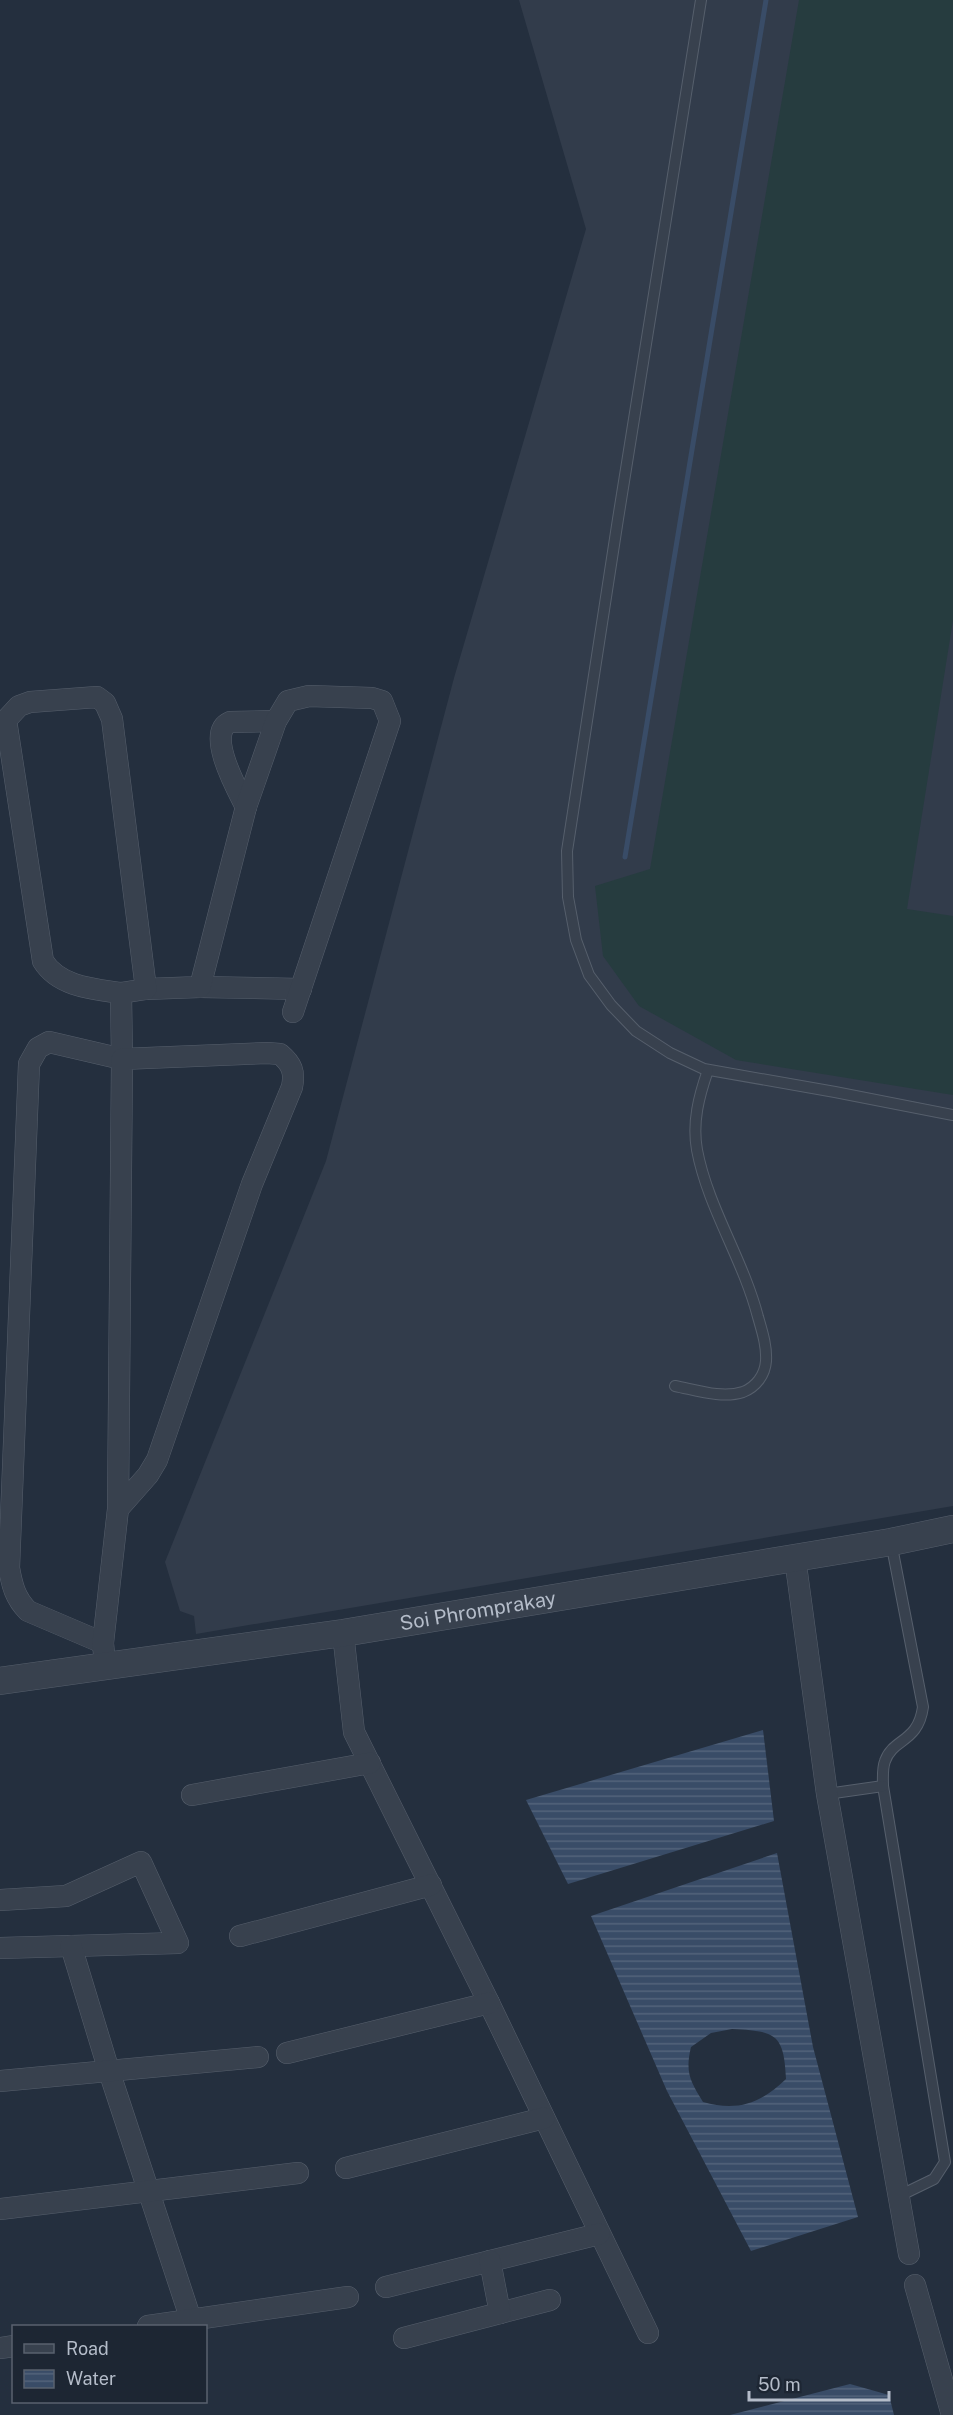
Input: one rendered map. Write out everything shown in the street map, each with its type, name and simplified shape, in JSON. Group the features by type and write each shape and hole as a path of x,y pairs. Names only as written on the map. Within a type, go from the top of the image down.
{"street":[{"path":"200,987 246,807 276,721 288,701 309,696 372,698 382,701 390,721 293,1012"},
{"path":"146,989 112,719 105,703 97,698 30,702 19,706 6,720 43,961 47,969 57,977 84,987 121,993 146,989 200,987 301,989"},
{"path":"246,807 225,760 221,731 230,722 276,721"},
{"path":"118,1509 148,1475 157,1460 252,1184 294,1077 292,1066 280,1054 122,1059 49,1042 38,1048 29,1064 9,1568 13,1590 19,1602 28,1611 104,1655 118,1509 122,1059 121,993"},
{"name":"Soi Phromprakay","path":"0,1681 104,1655 343,1633 891,1542 953,1529"},
{"path":"795,1558 826,1794 909,2254"},
{"path":"343,1633 354,1732 489,2003 648,2332"},
{"path":"192,1795 369,1762"},
{"path":"0,1900 66,1896 141,1862 178,1943 0,1948"},
{"path":"240,1936 431,1885"},
{"path":"71,1946 109,2071 191,2320"},
{"path":"287,2054 489,2003"},
{"path":"0,2081 258,2057"},
{"path":"346,2168 544,2118"},
{"path":"0,2209 298,2173"},
{"path":"386,2287 599,2234"},
{"path":"490,2261 500,2313"},
{"path":"915,2285 952,2415"},
{"path":"155,2325 348,2297"},
{"path":"404,2338 550,2300"}],"lane":[{"path":"701,0 567,851 568,897 576,940 589,975 611,1005 636,1031 670,1053 708,1070 953,1115"},
{"path":"675,1386 721,1394 741,1392 757,1384 766,1363 765,1342 755,1304 702,1174 695,1125 699,1096 708,1070"},
{"path":"891,1542 923,1707 921,1721 914,1732 896,1747 885,1761 883,1786 945,2162 934,2179 897,2197"},
{"path":"826,1794 883,1786"}],"shaded area":[{"path":"519,0 953,0 953,1506 196,1634 194,1616 180,1611 165,1562 326,1161 454,678 586,229"}],"green space":[{"path":"799,0 953,0 953,620 907,909 953,916 953,1095 736,1060 639,1006 603,956 595,886 650,869"}],"water":[{"path":"763,1730 774,1821 568,1884 526,1800"},
{"path":"777,1853 813,2047 858,2217 751,2251 667,2091 591,1916","holes":["732,2029 759,2031 775,2038 783,2052 786,2079 767,2094 748,2103 727,2106 703,2102 690,2076 691,2047 711,2033"]},
{"path":"850,2384 889,2395 894,2415 730,2415"}],"waterway":[{"path":"625,857 766,0"}]}
